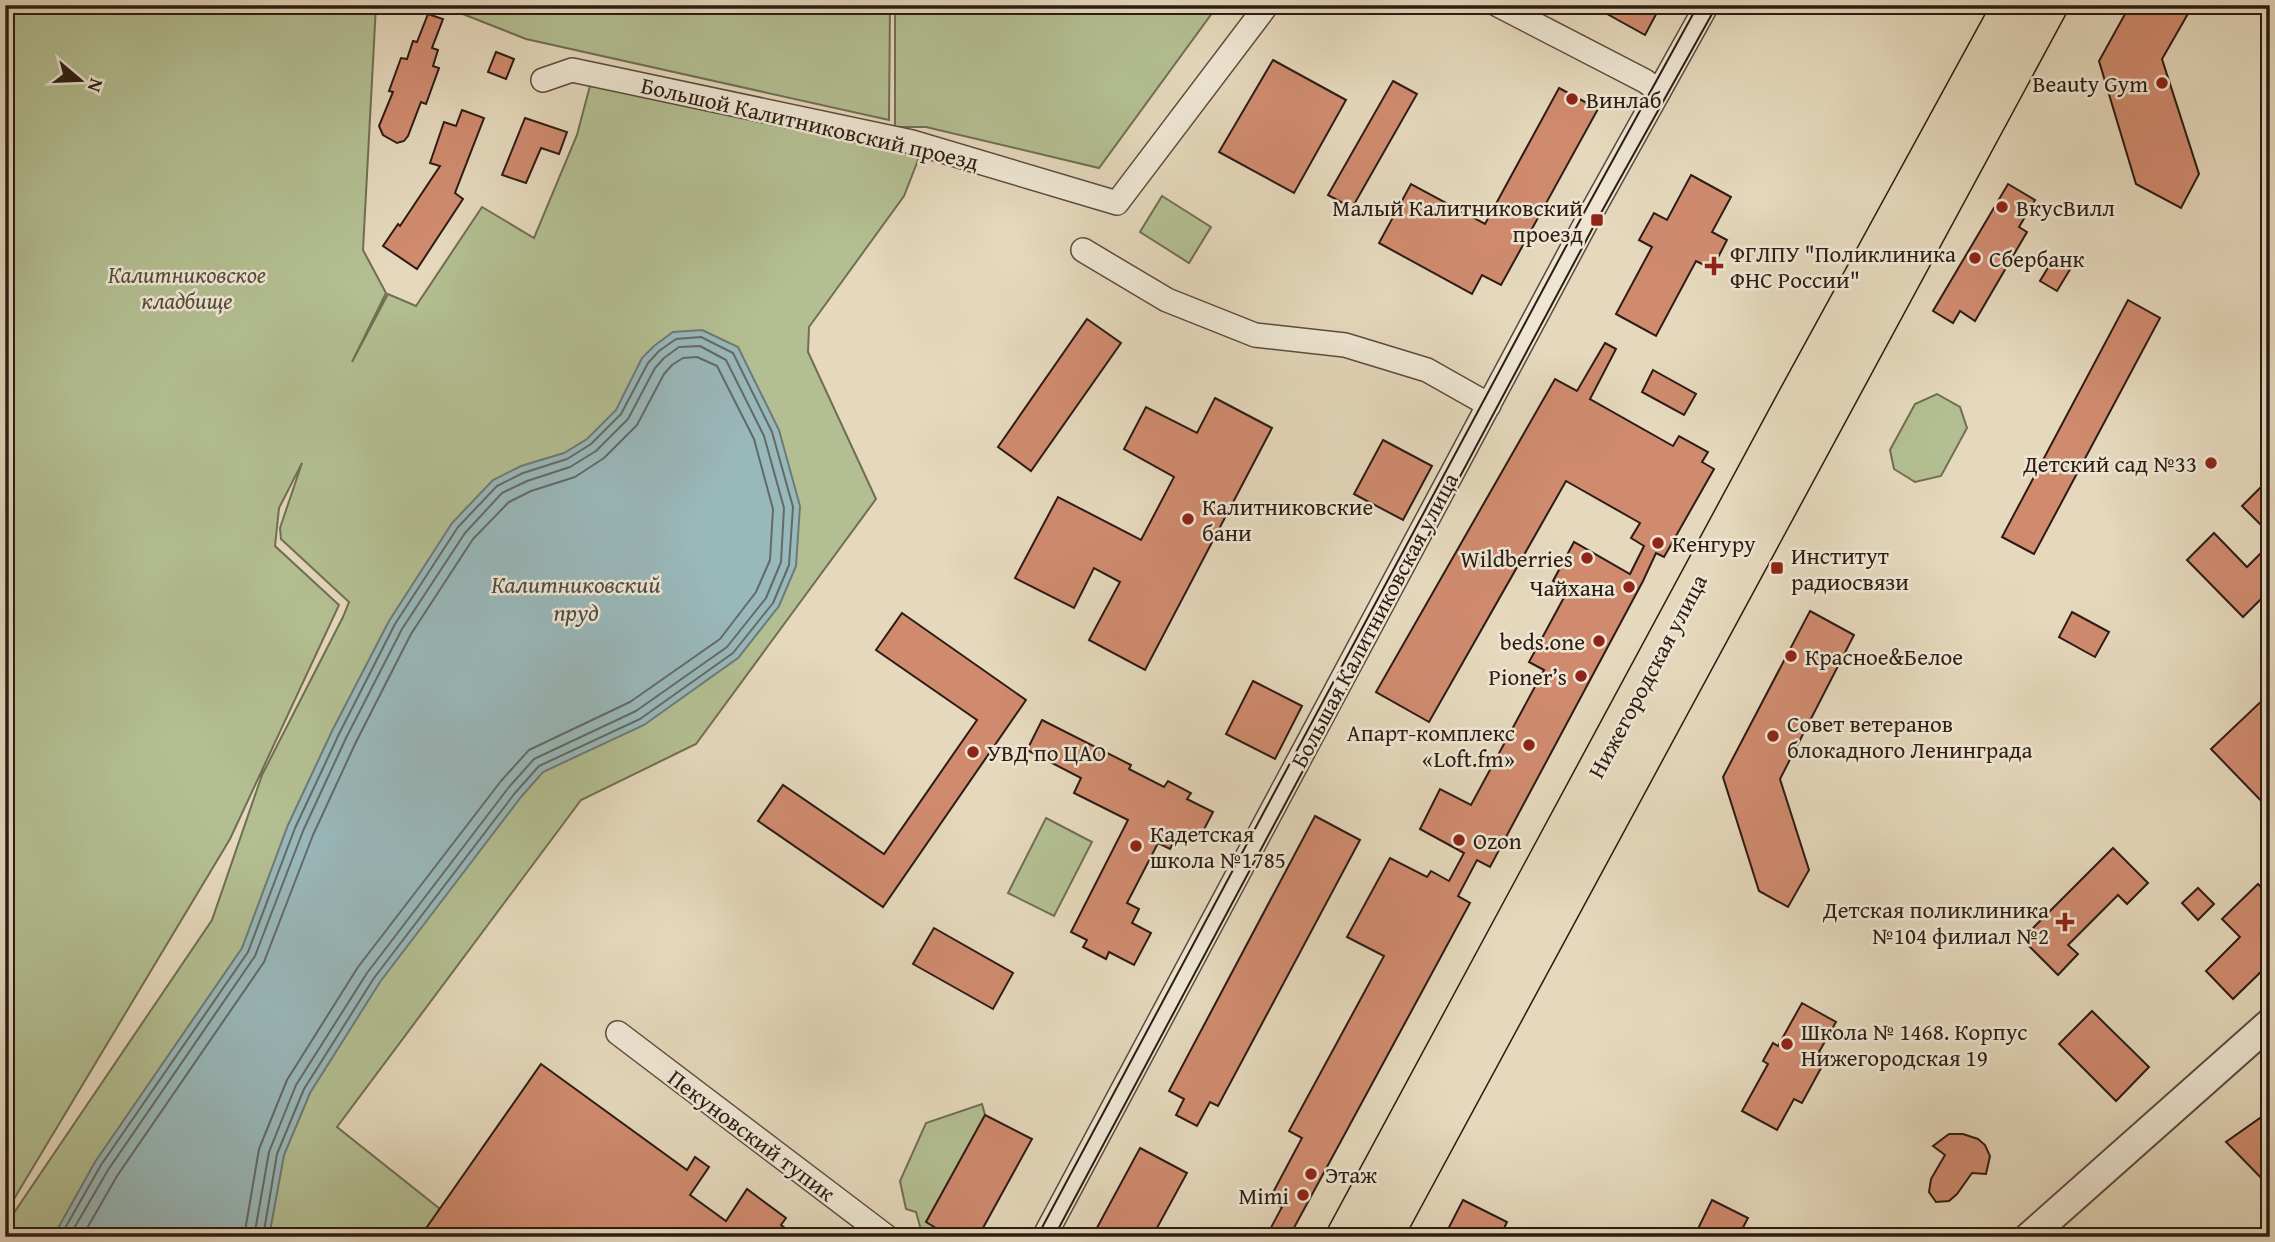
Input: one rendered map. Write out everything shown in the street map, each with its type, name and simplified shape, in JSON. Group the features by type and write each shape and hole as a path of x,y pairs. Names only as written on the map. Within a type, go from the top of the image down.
{"main road":[{"name":"Нижегородская улица","path":"1345,1237 1789,412 2012,5"},
{"name":"Нижегородская улица","path":"1383,1237 2049,5"}],"street":[{"name":"Большой Калитниковский проезд","path":"543,80 572,69 912,142 1117,203 1267,5"},
{"path":"1498,5 1660,90"},
{"name":"Большая Калитниковская улица","path":"1044,1237 1489,405 1707,5"},
{"path":"1083,250 1167,300 1255,335 1345,345 1427,370 1489,405"},
{"path":"2029,1237 2270,1023"},
{"name":"Пекуновский тупик","path":"618,1033 887,1237"}],"green space":[{"name":"Калитниковское кладбище","path":"5,5 376,5 363,250 386,293 352,362 388,294 416,306 482,207 534,238 577,135 591,82 920,155 904,196 809,327 808,352 876,499 696,744 581,800 337,1127 440,1209 420,1237 5,1237 5,1226 212,920 262,775 349,602 281,539 280,528 302,463 279,508 275,546 339,605 230,839 5,1214"},
{"path":"440,5 890,5 889,120 526,39"},
{"path":"895,5 1218,5 1099,168 926,127 895,127"},
{"path":"1162,196 1211,227 1189,263 1140,232"},
{"path":"1937,394 1960,407 1967,428 1941,476 1915,482 1894,469 1890,450 1915,404"},
{"path":"1046,818 1092,842 1054,916 1008,893"},
{"path":"982,1104 985,1115 927,1222 951,1237 923,1237 916,1212 906,1209 900,1181 926,1123"}],"water":[{"name":"Калитниковский пруд","path":"702,330 738,347 779,430 800,506 796,566 779,606 738,658 644,725 543,772 521,797 380,982 310,1093 284,1155 269,1237 53,1237 95,1162 242,948 288,825 332,731 389,621 452,523 493,480 521,466 564,453 587,439 616,410 642,358 654,346 673,332"}],"building":[{"path":"1591,5 1661,5 1645,35"},
{"path":"2130,5 2193,5 2162,59 2199,174 2181,208 2136,184 2099,61"},
{"path":"428,14 443,19 432,48 438,50 433,66 439,68 426,104 421,102 408,136 397,143 383,135 379,126 393,92 389,91 401,58 407,59 413,41 417,42"},
{"path":"496,52 514,59 506,79 488,72"},
{"path":"1273,60 1346,100 1294,193 1219,152"},
{"path":"1393,81 1417,94 1352,208 1328,195"},
{"path":"1559,88 1598,109 1501,285 1482,275 1472,294 1379,243 1411,184 1485,224"},
{"path":"462,110 484,118 455,193 463,199 417,269 383,246 398,224 400,226 440,166 430,163 444,122 456,126"},
{"path":"525,118 567,132 559,154 541,148 526,183 502,175"},
{"path":"1691,175 1731,197 1712,232 1727,240 1712,269 1696,261 1656,336 1616,314 1652,247 1639,240 1654,213 1667,220"},
{"path":"2008,184 2035,200 2019,227 2027,232 1975,321 1960,311 1953,323 1933,311"},
{"path":"2055,256 2072,266 2057,291 2040,281"},
{"path":"2128,300 2160,318 2034,554 2002,537"},
{"path":"1087,319 1121,343 1031,471 998,447"},
{"path":"1605,343 1616,349 1590,399 1673,446 1679,436 1708,452 1702,462 1714,469 1664,557 1656,553 1490,867 1477,860 1458,896 1470,903 1289,1237 1266,1237 1282,1207 1269,1200 1302,1138 1289,1131 1384,956 1347,937 1390,858 1427,877 1431,871 1449,881 1464,853 1420,829 1440,789 1471,805 1544,670 1529,662 1568,590 1553,581 1574,542 1630,574 1644,546 1631,538 1640,523 1566,481 1429,722 1376,692 1555,379 1577,391"},
{"path":"1653,370 1696,394 1684,415 1642,392"},
{"name":"Калитниковские бани","path":"1215,398 1272,428 1145,670 1089,640 1120,582 1094,568 1074,608 1015,578 1058,497 1141,540 1174,477 1124,449 1146,407 1197,433"},
{"path":"1383,440 1432,466 1403,520 1354,494"},
{"path":"2270,478 2270,534 2242,506"},
{"path":"2214,533 2247,567 2270,544 2270,590 2243,617 2187,560"},
{"path":"1810,611 1854,635 1780,779 1809,870 1788,907 1759,891 1723,777"},
{"path":"2072,612 2109,632 2095,657 2059,637"},
{"name":"УВД по ЦАО","path":"902,613 1026,700 883,907 758,821 783,785 884,854 977,720 876,650"},
{"path":"1253,681 1302,706 1275,759 1226,734"},
{"path":"2270,693 2270,810 2211,749"},
{"name":"Кадетская школа №1785","path":"1042,720 1131,765 1129,769 1164,787 1168,781 1191,793 1187,799 1213,812 1198,841 1179,831 1170,849 1158,843 1127,903 1139,909 1132,923 1151,933 1134,965 1109,952 1106,959 1083,947 1087,940 1071,932 1128,820 1074,793 1081,778 1027,750"},
{"path":"1315,816 1360,840 1218,1106 1210,1102 1197,1126 1176,1115 1184,1099 1169,1091"},
{"name":"Детская поликлиника №104 филиал №2","path":"2113,848 2148,883 2127,904 2118,895 2068,945 2078,954 2058,975 2022,939"},
{"path":"2258,884 2270,897 2270,963 2233,999 2206,971 2240,937 2222,919"},
{"path":"2198,888 2214,904 2198,920 2182,903"},
{"path":"934,928 1013,973 993,1009 913,964"},
{"path":"1802,1003 1836,1022 1819,1052 1827,1057 1802,1103 1794,1099 1777,1130 1742,1111 1768,1064 1763,1061 1773,1043 1778,1046"},
{"path":"2092,1011 2149,1067 2116,1101 2059,1044"},
{"path":"541,1064 687,1170 695,1157 709,1167 690,1195 726,1221 747,1189 786,1218 781,1225 797,1237 420,1237"},
{"path":"2270,1111 2270,1187 2226,1142"},
{"path":"985,1115 1032,1139 978,1237 951,1237 926,1222"},
{"path":"1949,1134 1963,1134 1978,1139 1985,1145 1990,1156 1986,1174 1972,1173 1949,1201 1936,1202 1929,1192 1931,1179 1945,1155 1933,1146"},
{"path":"1140,1148 1187,1173 1152,1237 1092,1237"},
{"path":"1463,1200 1507,1222 1500,1237 1444,1237"},
{"path":"1712,1200 1748,1218 1738,1237 1694,1237"}],"tram line":[{"path":"1037,1237 1586,209 1698,5"},
{"path":"1054,1237 1597,220 1717,5"}],"place":[{"name":"Beauty Gym","path":"2162,83"},
{"name":"Винлаб","path":"1572,99"},
{"name":"ВкусВилл","path":"2002,207"},
{"name":"Малый Калитниковский проезд","path":"1597,220"},
{"name":"Сбербанк","path":"1975,258"},
{"name":"ФГЛПУ \"Поликлиника ФНС России\"","path":"1714,266"},
{"name":"Детский сад №33","path":"2211,463"},
{"name":"Калитниковские бани","path":"1188,519"},
{"name":"Кенгуру","path":"1658,543"},
{"name":"Wildberries","path":"1587,558"},
{"name":"Институт радиосвязи","path":"1777,568"},
{"name":"Чайхана","path":"1629,587"},
{"name":"beds.one","path":"1599,641"},
{"name":"Красное&Белое","path":"1791,656"},
{"name":"Pioner’s","path":"1581,676"},
{"name":"Совет ветеранов блокадного Ленинграда","path":"1773,736"},
{"name":"Апарт-комплекс «Loft.fm»","path":"1529,745"},
{"name":"УВД по ЦАО","path":"973,752"},
{"name":"Ozon","path":"1459,840"},
{"name":"Кадетская школа №1785","path":"1136,846"},
{"name":"Детская поликлиника №104 филиал №2","path":"2065,922"},
{"name":"Школа № 1468. Корпус Нижегородская 19","path":"1787,1044"},
{"name":"Этаж","path":"1311,1174"},
{"name":"Mimi","path":"1303,1195"}]}
